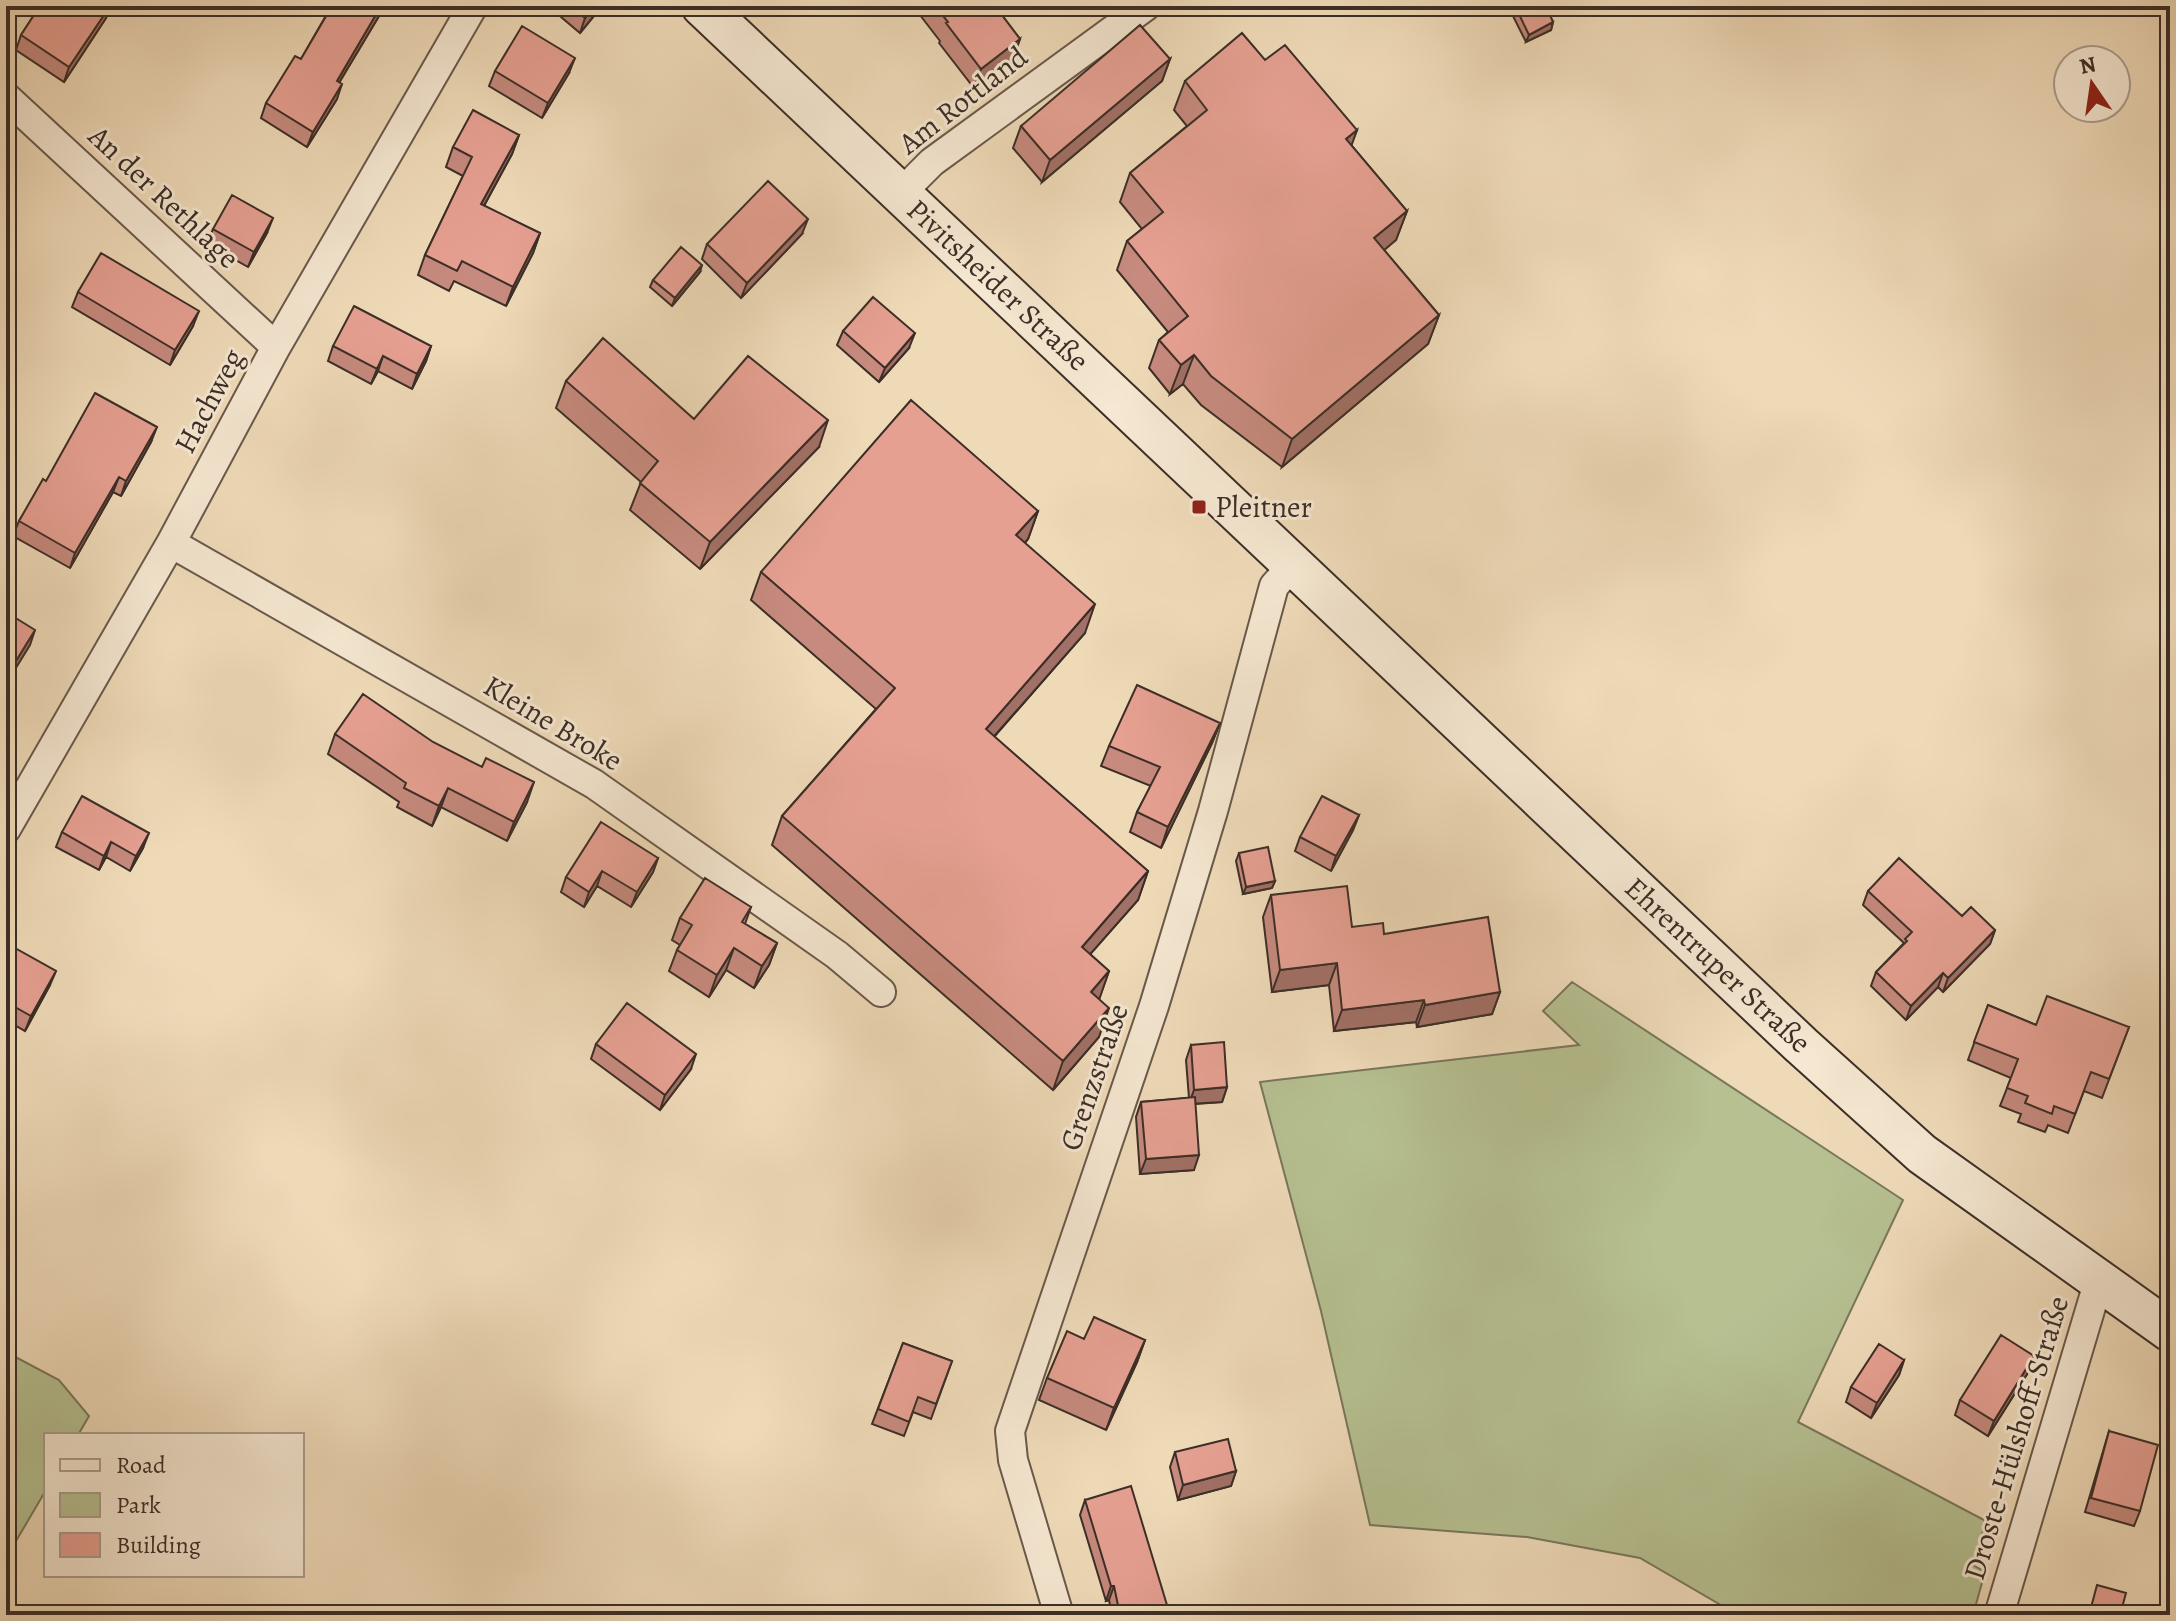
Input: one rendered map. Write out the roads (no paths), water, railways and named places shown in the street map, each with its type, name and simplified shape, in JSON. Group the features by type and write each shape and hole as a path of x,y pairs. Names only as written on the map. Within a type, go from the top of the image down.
{"main road":[{"name":"Pivitsheider Straße","path":"702,6 1293,565"},
{"name":"Ehrentruper Straße","path":"1293,565 1801,1045 1922,1154 2170,1331"}],"street":[{"name":"Hachweg","path":"6,829 171,543 276,347 473,6"},
{"name":"Am Rottland","path":"901,193 932,162 1146,6"},
{"name":"An der Rethlage","path":"6,97 276,347"},
{"name":"Kleine Broke","path":"171,543 594,784 837,955 881,992"},
{"name":"Grenzstraße","path":"1059,1615 1013,1460 1010,1431 1173,946 1274,586 1293,565"},
{"name":"Droste-Hülshoff-Straße","path":"1999,1615 2099,1280"}],"place":[{"name":"Pleitner","path":"1199,507"}]}
